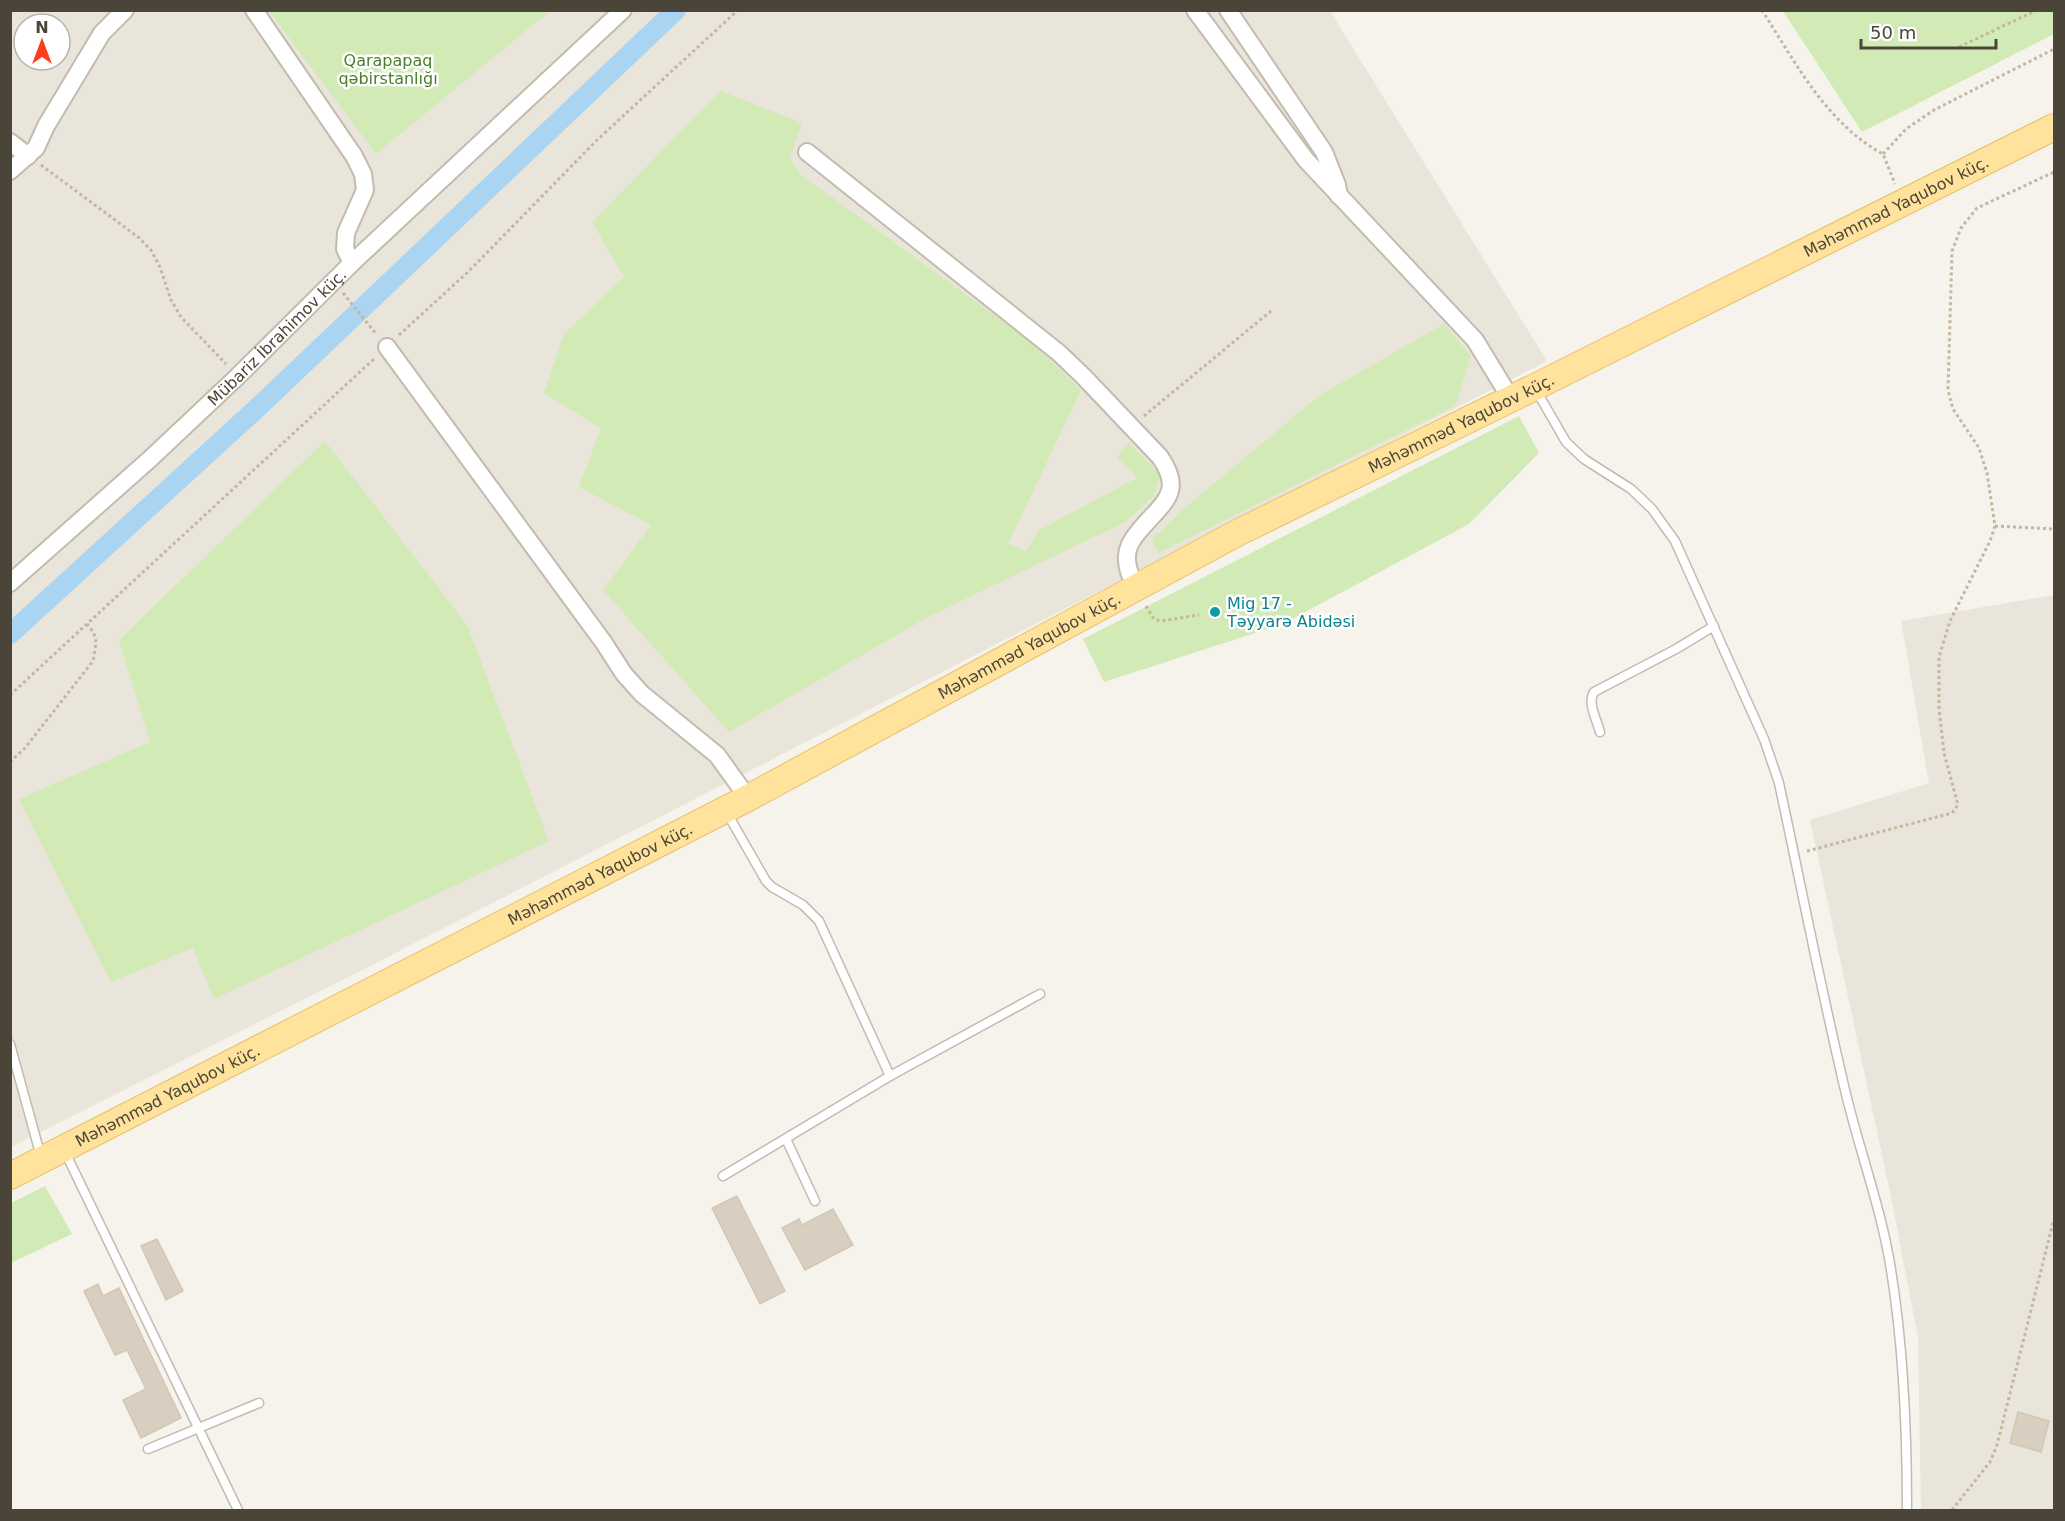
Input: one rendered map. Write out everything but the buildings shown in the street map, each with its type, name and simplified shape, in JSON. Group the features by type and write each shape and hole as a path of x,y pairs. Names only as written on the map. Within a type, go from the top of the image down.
{"main road":[{"name":"Məhəmməd Yaqubov küç.","path":"10,1176 748,798 1239,532 2055,127"}],"street":[{"path":"10,171 36,148 46,126 102,33 125,10"},
{"name":"Mübariz İbrahimov küç.","path":"10,583 150,459 352,263 345,249 346,232 365,190 363,174 354,156 254,10"},
{"path":"352,263 623,10"},
{"path":"1195,10 1306,160 1475,340 1511,399"},
{"path":"1228,10 1324,152 1338,185 1339,197"},
{"path":"10,142 28,156"},
{"path":"807,152 1059,353 1160,457 1169,471 1172,484 1169,496 1131,540 1126,554 1129,573 1135,587"},
{"path":"387,347 604,643 624,674 642,694 717,755 748,798"}],"lane":[{"path":"1534,387 1566,442 1584,459 1631,489 1652,509 1675,542 1764,740 1779,783 1842,1079 1891,1268 1901,1344 1906,1423 1907,1510"},
{"path":"1600,732 1591,702 1594,692 1676,649 1714,626"},
{"path":"725,810 766,881 803,905 819,921 890,1076"},
{"path":"723,1176 890,1076 1040,994"},
{"path":"10,1044 53,1155 238,1510"},
{"path":"786,1138 815,1201"},
{"path":"148,1449 259,1403"}],"path":[{"path":"1761,10 1826,106 1848,130 1882,154 1903,203"},
{"path":"1959,47 2037,10"},
{"path":"1882,154 1906,129 1934,110 2055,49"},
{"path":"28,156 138,237 151,250 160,267 171,300 182,317 237,377"},
{"path":"1794,854 1952,813 1959,805 1944,753 1939,708 1939,657 1950,621 1990,542 1995,526 1993,501 1982,456 1953,409 1948,390 1952,252 1961,228 1977,208 2055,172"},
{"path":"333,280 387,347"},
{"path":"1132,427 1271,311"},
{"path":"1995,526 2055,529"},
{"path":"1135,587 1154,619 1161,621 1199,615"},
{"path":"10,762 26,748 93,660 96,644 95,633 87,624"},
{"path":"1952,1510 1989,1462 1998,1445 2055,1219"}],"shaded area":[{"path":"11,11 1330,11 1547,361 372,965 11,1147"},
{"path":"2054,595 2054,1510 1921,1510 1918,1338 1891,1197 1810,820 1929,783 1901,621"}],"green space":[{"name":"Qarapapaq qəbirstanlığı","path":"269,11 550,11 376,154"},
{"path":"1783,11 2054,11 2054,34 1862,132"},
{"path":"721,91 802,123 790,158 800,174 1031,342 1081,390 1008,544 1026,551 1039,530 1137,478 1117,457 1129,443 1161,475 1154,496 1125,522 928,617 729,732 603,590 651,525 579,487 601,428 544,393 564,334 624,277 592,222"},
{"path":"1444,324 1471,356 1455,406 1158,553 1152,539 1187,506 1320,395"},
{"path":"1519,416 1539,453 1469,524 1283,624 1104,682 1083,639"},
{"path":"325,441 467,625 549,841 214,999 193,948 111,982 19,799 150,742 119,640"},
{"path":"45,1186 72,1234 11,1263 11,1203"}],"waterway":[{"path":"10,634 254,411 676,10"}],"place":[{"name":"Mig 17 - Təyyarə Abidəsi","path":"1215,612"}]}
